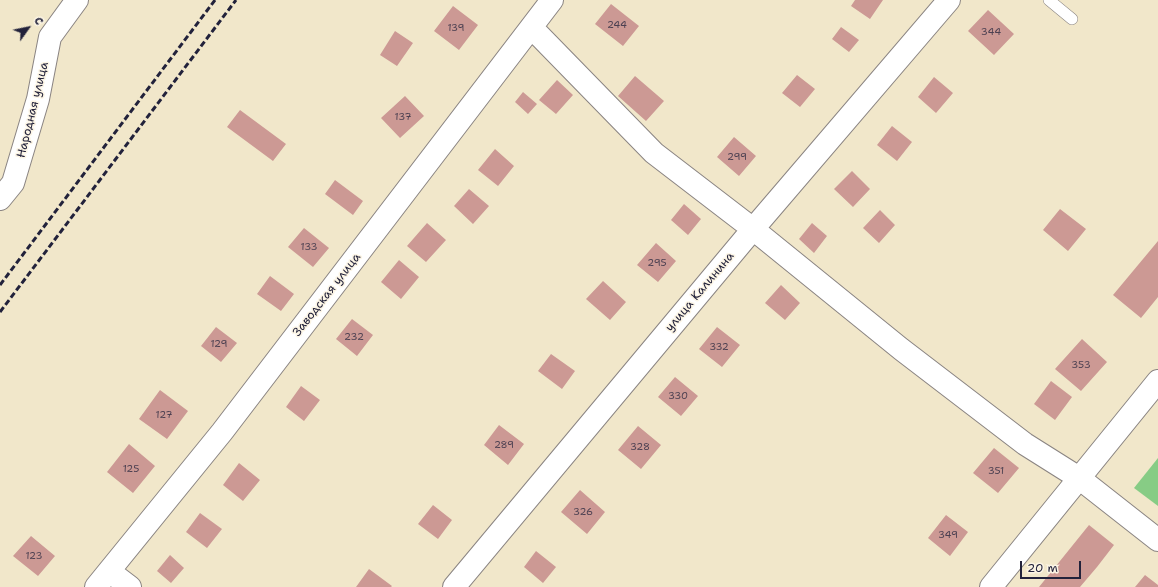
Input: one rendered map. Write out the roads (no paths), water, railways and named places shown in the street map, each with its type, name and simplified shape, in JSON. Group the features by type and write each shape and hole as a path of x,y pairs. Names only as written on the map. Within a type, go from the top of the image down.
{"street":[{"name":"Народная улица","path":"0,199 13,183 38,99 50,37 77,0"},
{"name":"Заводская улица","path":"103,579 222,432 552,0"},
{"name":"улица Калинина","path":"454,587 753,229 949,0"},
{"path":"532,28 654,153 753,229 901,349 1025,444 1079,478 1158,540"},
{"path":"991,587 1158,381"},
{"path":"103,579 130,587"}],"lane":[{"path":"1049,0 1072,19"}],"railway":[{"path":"0,285 215,0"},
{"path":"0,312 236,0"}]}
